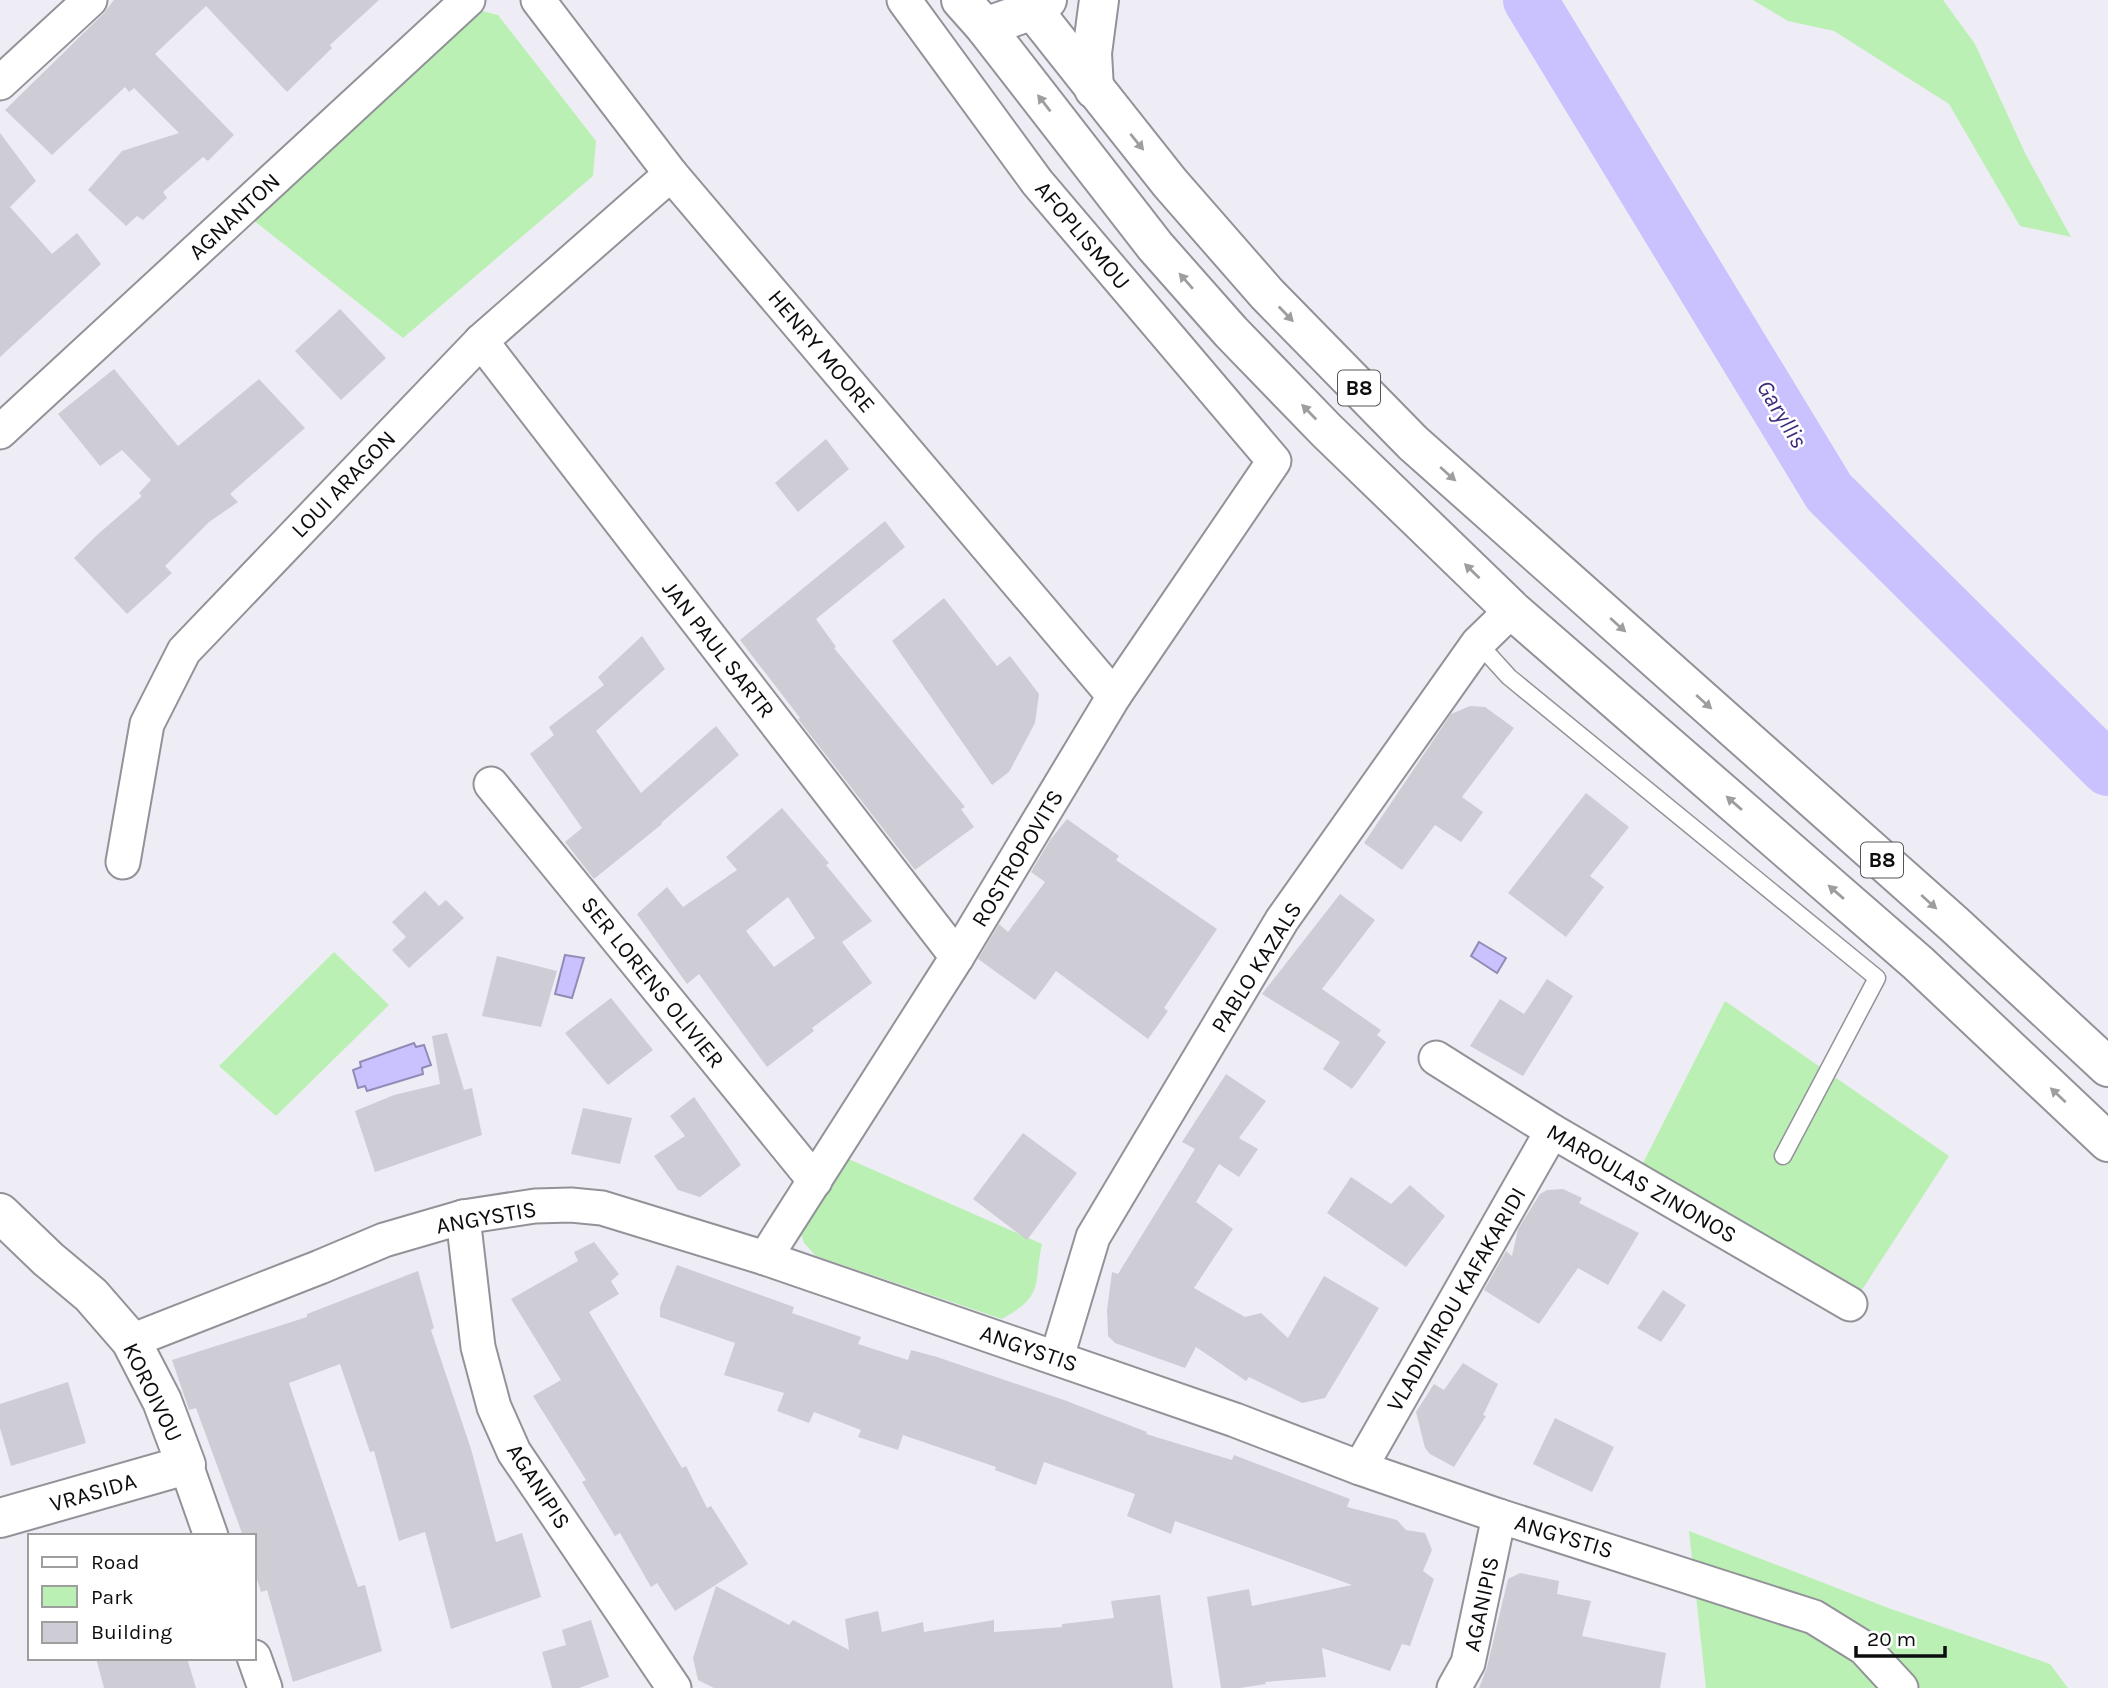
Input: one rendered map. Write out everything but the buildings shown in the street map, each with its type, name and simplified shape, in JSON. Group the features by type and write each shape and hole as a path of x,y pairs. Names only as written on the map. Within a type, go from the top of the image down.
{"main road":[{"path":"1094,89 1092,53 1099,0"},
{"name":"B8","path":"1009,6 1094,89 1170,183 1267,294 1413,443 1944,915 2108,1067"},
{"name":"B8","path":"1009,6 1155,246 1231,332 1327,431 1512,610 1918,963 2108,1142"},
{"name":"KOROIVOU","path":"0,1213 91,1295 131,1341 162,1401 186,1465"},
{"name":"VRASIDA","path":"0,1518 186,1465"}],"street":[{"path":"0,83 90,0"},
{"name":"AGNANTON","path":"0,432 468,0"},
{"name":"HENRY MOORE","path":"538,0 671,174 1114,696"},
{"name":"AFOPLISMOU","path":"904,0 1037,182 1274,461"},
{"name":"LOUI ARAGON","path":"123,862 147,724 184,650 481,341 671,174"},
{"name":"JAN PAUL SARTR","path":"481,341 957,957"},
{"name":"ROSTROPOVITS","path":"765,1258 957,957 1114,696 1274,461"},
{"name":"PABLO KAZALS","path":"1057,1357 1093,1237 1282,920 1478,643 1512,610"},
{"name":"SER LORENS OLIVIER","path":"491,784 814,1181"},
{"name":"MAROULAS ZINONOS","path":"1436,1058 1552,1131 1850,1304"},
{"name":"VLADIMIROU KAFAKARIDI","path":"1360,1468 1552,1131"},
{"name":"ANGYSTIS","path":"131,1341 384,1240 463,1217 535,1206 602,1208 765,1258 1057,1357 1499,1516 1814,1617 1864,1648 1902,1688"},
{"name":"AGANIPIS","path":"463,1217 478,1348 494,1407 514,1452 674,1688"},
{"name":"KOROIVOU","path":"186,1465 210,1534"},
{"name":"AGANIPIS","path":"1454,1688 1468,1663 1499,1516"},
{"path":"255,1660 265,1688"}],"lane":[{"path":"1478,643 1509,677 1877,978 1783,1156"}],"green space":[{"path":"1753,0 1943,0 1975,44 2026,155 2071,237 2020,226 1949,104 1834,31 1788,21"},
{"path":"466,7 498,15 596,141 593,176 403,338 248,216"},
{"path":"334,952 389,1005 276,1116 219,1066"},
{"path":"1725,1001 1949,1156 1856,1299 1640,1169"},
{"path":"844,1157 1042,1244 1037,1280 1031,1296 1016,1311 1002,1319 816,1256 804,1243 798,1225"},
{"path":"1689,1531 1891,1609 2050,1664 2068,1688 1706,1688"}],"shaded area":[{"path":"1479,942 1506,958 1497,973 1471,956"},
{"path":"565,955 584,958 572,998 555,994"},
{"path":"414,1043 416,1047 424,1045 431,1065 422,1068 423,1074 367,1091 365,1086 358,1088 353,1070 361,1067 360,1062"}],"waterway":[{"name":"Garyllis","path":"1530,0 1829,492 2108,769"}]}
